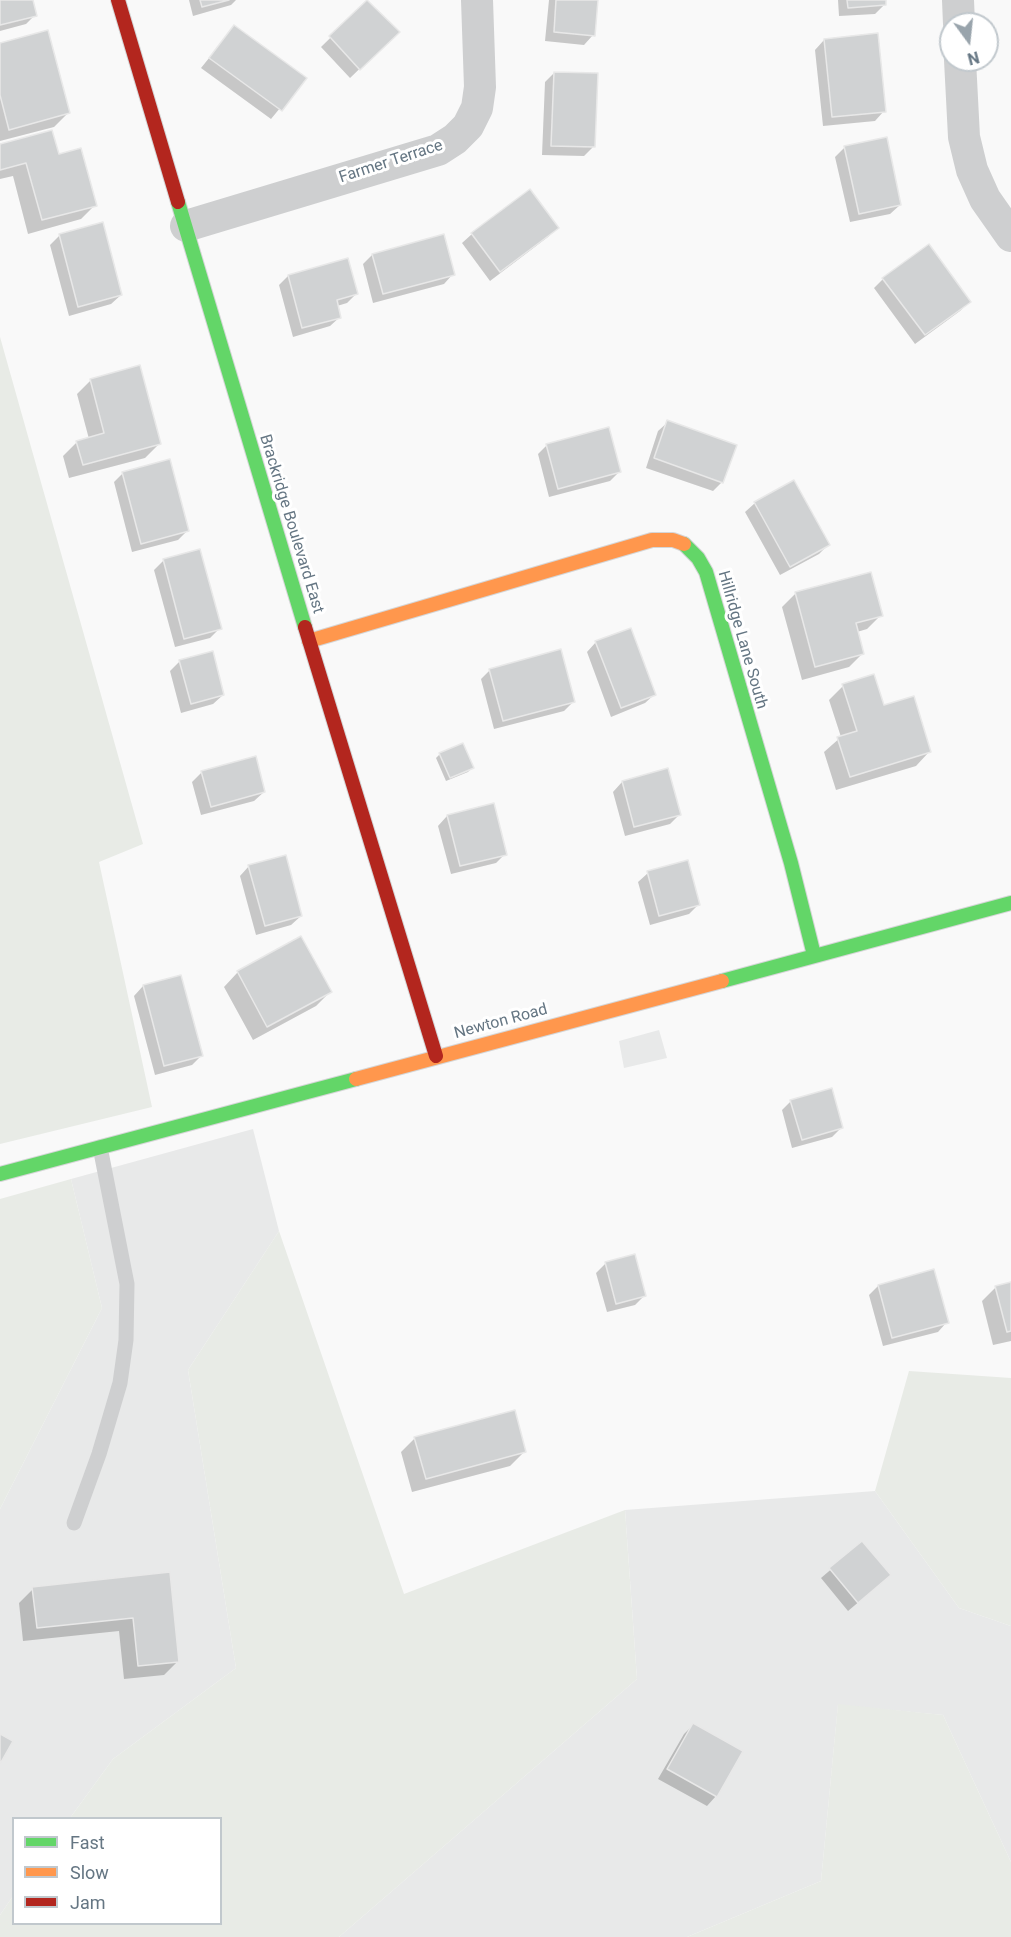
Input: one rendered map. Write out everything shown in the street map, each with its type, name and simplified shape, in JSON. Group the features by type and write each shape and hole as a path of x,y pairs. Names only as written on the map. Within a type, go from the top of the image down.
{"street":[{"name":"Brackridge Boulevard East","path":"118,0 309,641 436,1056"},
{"name":"Farmer Terrace","path":"186,226 438,150 455,139 468,126 477,108 480,87 477,0"},
{"path":"961,72 964,137 972,170 985,199 1011,236"},
{"name":"Hillridge Lane South","path":"309,641 652,540 673,540 686,545 698,558 706,572 791,863 814,955"},
{"name":"Newton Road","path":"0,1174 1011,903"}],"lane":[{"path":"74,1524 99,1454 120,1383 126,1340 127,1284 100,1147"}],"shaded area":[{"path":"0,337 143,844 99,862 152,1107 0,1144"},
{"path":"659,1030 667,1058 624,1068 619,1041"},
{"path":"253,1129 279,1231 188,1370 236,1668 113,1759 71,1817 12,1817 12,1897 0,1915 0,1509 102,1308 71,1179"},
{"path":"71,1179 102,1308 0,1509 0,1199"},
{"path":"279,1231 404,1594 625,1510 637,1679 339,1937 0,1937 0,1915 12,1897 12,1925 222,1925 222,1817 71,1817 113,1759 236,1668 188,1370"},
{"path":"909,1371 1011,1378 1011,1626 959,1608 875,1491"},
{"path":"875,1491 959,1608 1011,1626 1011,1862 943,1715 838,1705 821,1881 687,1937 339,1937 637,1679 625,1510"},
{"path":"838,1704 943,1715 1011,1862 1011,1937 687,1937 821,1881"}],"building":[{"path":"0,0 33,0 37,16 0,25"},
{"path":"200,0 229,0 202,7"},
{"path":"367,0 400,32 360,70 329,36"},
{"path":"556,0 598,0 595,36 554,32"},
{"path":"847,0 886,0 886,5 848,8"},
{"path":"234,25 307,78 282,111 209,58"},
{"path":"48,30 70,113 9,130 0,95 0,43"},
{"path":"878,33 886,112 832,117 824,39"},
{"path":"554,72 598,73 595,147 551,146"},
{"path":"52,130 59,154 81,148 97,206 42,220 26,163 0,170 0,144"},
{"path":"887,137 901,205 859,214 844,146"},
{"path":"530,189 559,228 500,272 471,233"},
{"path":"103,222 122,295 78,307 59,234"},
{"path":"444,234 455,275 383,294 372,254"},
{"path":"929,244 971,302 925,335 882,278"},
{"path":"348,258 358,294 337,300 341,318 302,328 288,275"},
{"path":"140,365 161,444 83,465 76,441 104,433 90,379"},
{"path":"667,420 737,445 723,483 654,458"},
{"path":"609,427 621,472 558,489 546,444"},
{"path":"170,459 189,531 141,544 122,472"},
{"path":"794,480 830,545 790,567 754,502"},
{"path":"200,549 222,629 184,639 163,559"},
{"path":"871,572 883,616 856,623 864,654 815,667 795,592"},
{"path":"631,628 656,695 621,708 595,641"},
{"path":"561,649 575,702 503,721 489,669"},
{"path":"213,651 224,695 191,704 179,660"},
{"path":"874,674 884,705 914,696 931,752 850,777 837,737 857,731 842,684"},
{"path":"463,743 474,768 450,778 439,753"},
{"path":"256,756 265,792 211,807 201,771"},
{"path":"668,768 681,815 634,827 622,781"},
{"path":"494,803 507,855 460,866 447,815"},
{"path":"286,855 302,916 265,926 248,865"},
{"path":"688,860 700,905 659,916 647,871"},
{"path":"301,936 332,992 267,1027 237,971"},
{"path":"181,975 203,1056 164,1066 143,985"},
{"path":"832,1088 843,1128 802,1140 790,1100"},
{"path":"635,1254 646,1296 616,1304 605,1262"},
{"path":"934,1269 949,1323 892,1338 878,1285"},
{"path":"1011,1282 1011,1331 1007,1332 995,1286"},
{"path":"515,1410 526,1452 426,1479 414,1437"},
{"path":"862,1541 891,1575 858,1603 829,1568"},
{"path":"170,1572 179,1662 138,1666 133,1618 37,1628 32,1587"},
{"path":"693,1723 743,1751 717,1797 667,1769"},
{"path":"0,1734 13,1741 0,1764"}],"traffic: fast":[{"path":"178,202 305,627"},
{"path":"684,544 698,558 706,572 791,863 814,955"},
{"path":"722,981 1011,903"},
{"path":"0,1174 356,1079"}],"traffic: slow":[{"path":"309,641 652,540 673,540 684,544"},
{"path":"356,1079 722,981"}],"traffic: jam":[{"path":"118,0 178,202"},
{"path":"305,627 436,1056"}]}
